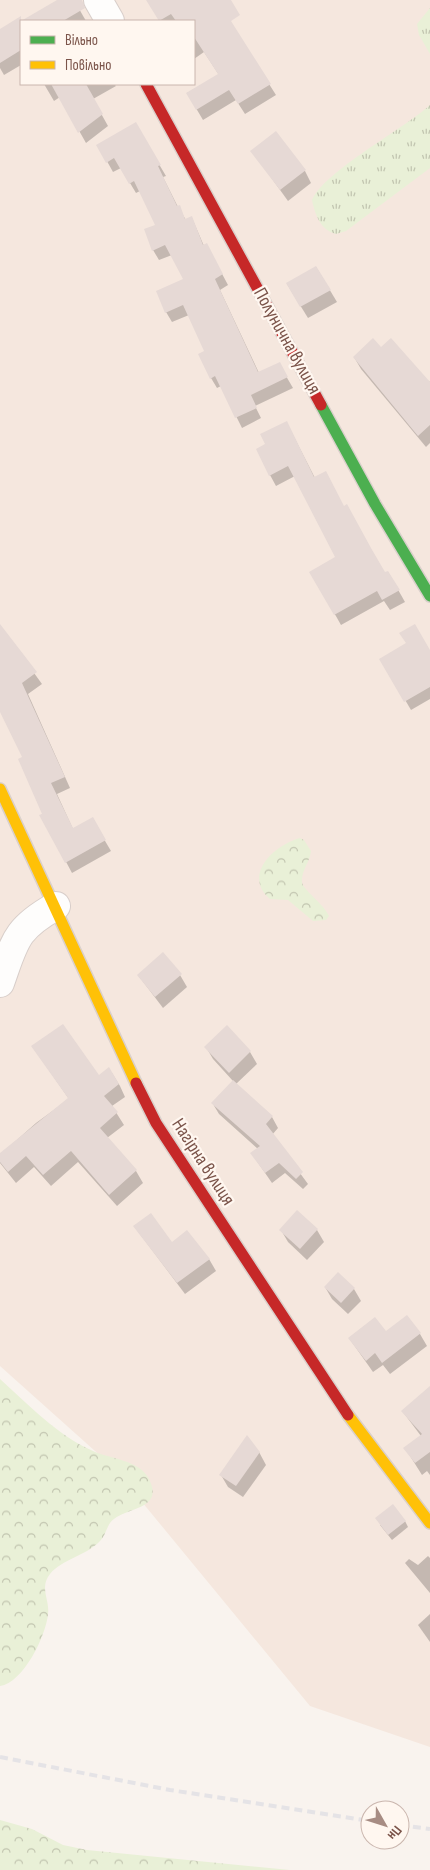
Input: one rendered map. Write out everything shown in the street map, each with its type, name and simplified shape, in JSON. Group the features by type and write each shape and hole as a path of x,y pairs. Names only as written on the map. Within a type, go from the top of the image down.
{"street":[{"path":"98,0 109,20"},
{"name":"Полунична вулиця","path":"147,85 375,504 430,596"},
{"name":"Нагірна вулиця","path":"0,789 56,906 116,1042 156,1123 354,1424 430,1523"},
{"path":"0,983 16,938 29,922 56,906"}],"shaded area":[{"path":"0,0 430,0 430,1747 310,1706 114,1468 0,1366"}],"green space":[{"path":"430,8 430,54 419,35 417,24"},
{"path":"430,105 430,168 346,231 336,234 326,229 319,221 312,200 320,188 332,176"},
{"path":"300,838 304,840 311,851 302,882 326,911 329,916 326,920 313,921 288,900 270,899 262,890 259,880 260,871 265,862 280,847"},
{"path":"0,1379 67,1437 93,1451 139,1468 149,1479 152,1496 143,1506 114,1519 109,1524 102,1538 94,1546 61,1565 50,1574 45,1584 48,1614 38,1646 25,1668 17,1677 9,1683 0,1686"},
{"path":"0,1820 32,1829 63,1845 87,1850 290,1870 0,1870"}],"building":[{"path":"57,0 82,0 85,8 65,20 23,20"},
{"path":"146,0 231,0 240,15 231,21 271,84 238,104 229,90 196,110 186,93 218,74 195,39 195,20 175,20 171,14 158,20"},
{"path":"21,16 20,51 0,63 0,29"},
{"path":"52,85 87,85 103,114 78,133"},
{"path":"136,122 161,165 158,166 177,206 180,205 185,219 192,216 203,245 207,243 223,274 215,279 258,372 280,362 288,377 251,395 257,408 235,418 215,376 210,379 198,354 204,351 183,305 165,313 156,291 183,279 165,245 152,251 144,229 155,225 134,181 129,184 114,158 106,163 96,145"},
{"path":"276,131 306,170 280,190 250,151"},
{"path":"316,266 331,290 300,307 286,283"},
{"path":"373,338 381,347 391,338 430,382 430,425 418,436 353,357"},
{"path":"287,421 314,477 326,471 344,506 347,504 385,572 388,571 400,590 382,600 377,591 334,615 309,572 335,557 288,466 269,476 256,449 265,444 260,434"},
{"path":"0,624 37,672 22,683 65,777 51,783 73,828 93,817 106,840 65,863 39,815 42,814 18,759 22,757 0,712"},
{"path":"415,624 430,650 430,687 404,702 379,659 406,643 399,633"},
{"path":"163,952 182,974 155,997 137,975"},
{"path":"63,1024 99,1075 109,1067 119,1084 104,1096 118,1112 100,1128 137,1170 109,1195 71,1151 43,1175 26,1156 8,1172 0,1162 0,1153 68,1098 31,1046"},
{"path":"227,1025 251,1051 229,1073 204,1047"},
{"path":"233,1080 273,1116 266,1124 303,1172 296,1179 279,1163 265,1173 250,1153 260,1146 211,1103"},
{"path":"297,1210 318,1229 300,1249 279,1230"},
{"path":"151,1213 172,1242 187,1230 210,1259 177,1283 133,1226"},
{"path":"338,1272 355,1288 341,1303 324,1287"},
{"path":"407,1315 421,1333 382,1363 375,1353 366,1361 348,1338 375,1317 386,1331"},
{"path":"430,1386 430,1452 415,1463 403,1448 422,1434 401,1411"},
{"path":"247,1435 260,1452 236,1486 219,1475"},
{"path":"393,1504 406,1521 388,1535 375,1518"}],"railway":[{"path":"0,1757 170,1790 360,1819"},
{"path":"410,1826 430,1829"}],"traffic: fast":[{"path":"321,405 375,504 430,596"}],"traffic: slow":[{"path":"0,789 136,1083"},
{"path":"348,1415 430,1523"}],"traffic: jam":[{"path":"147,85 321,405"},
{"path":"136,1083 156,1123 348,1415"}]}
